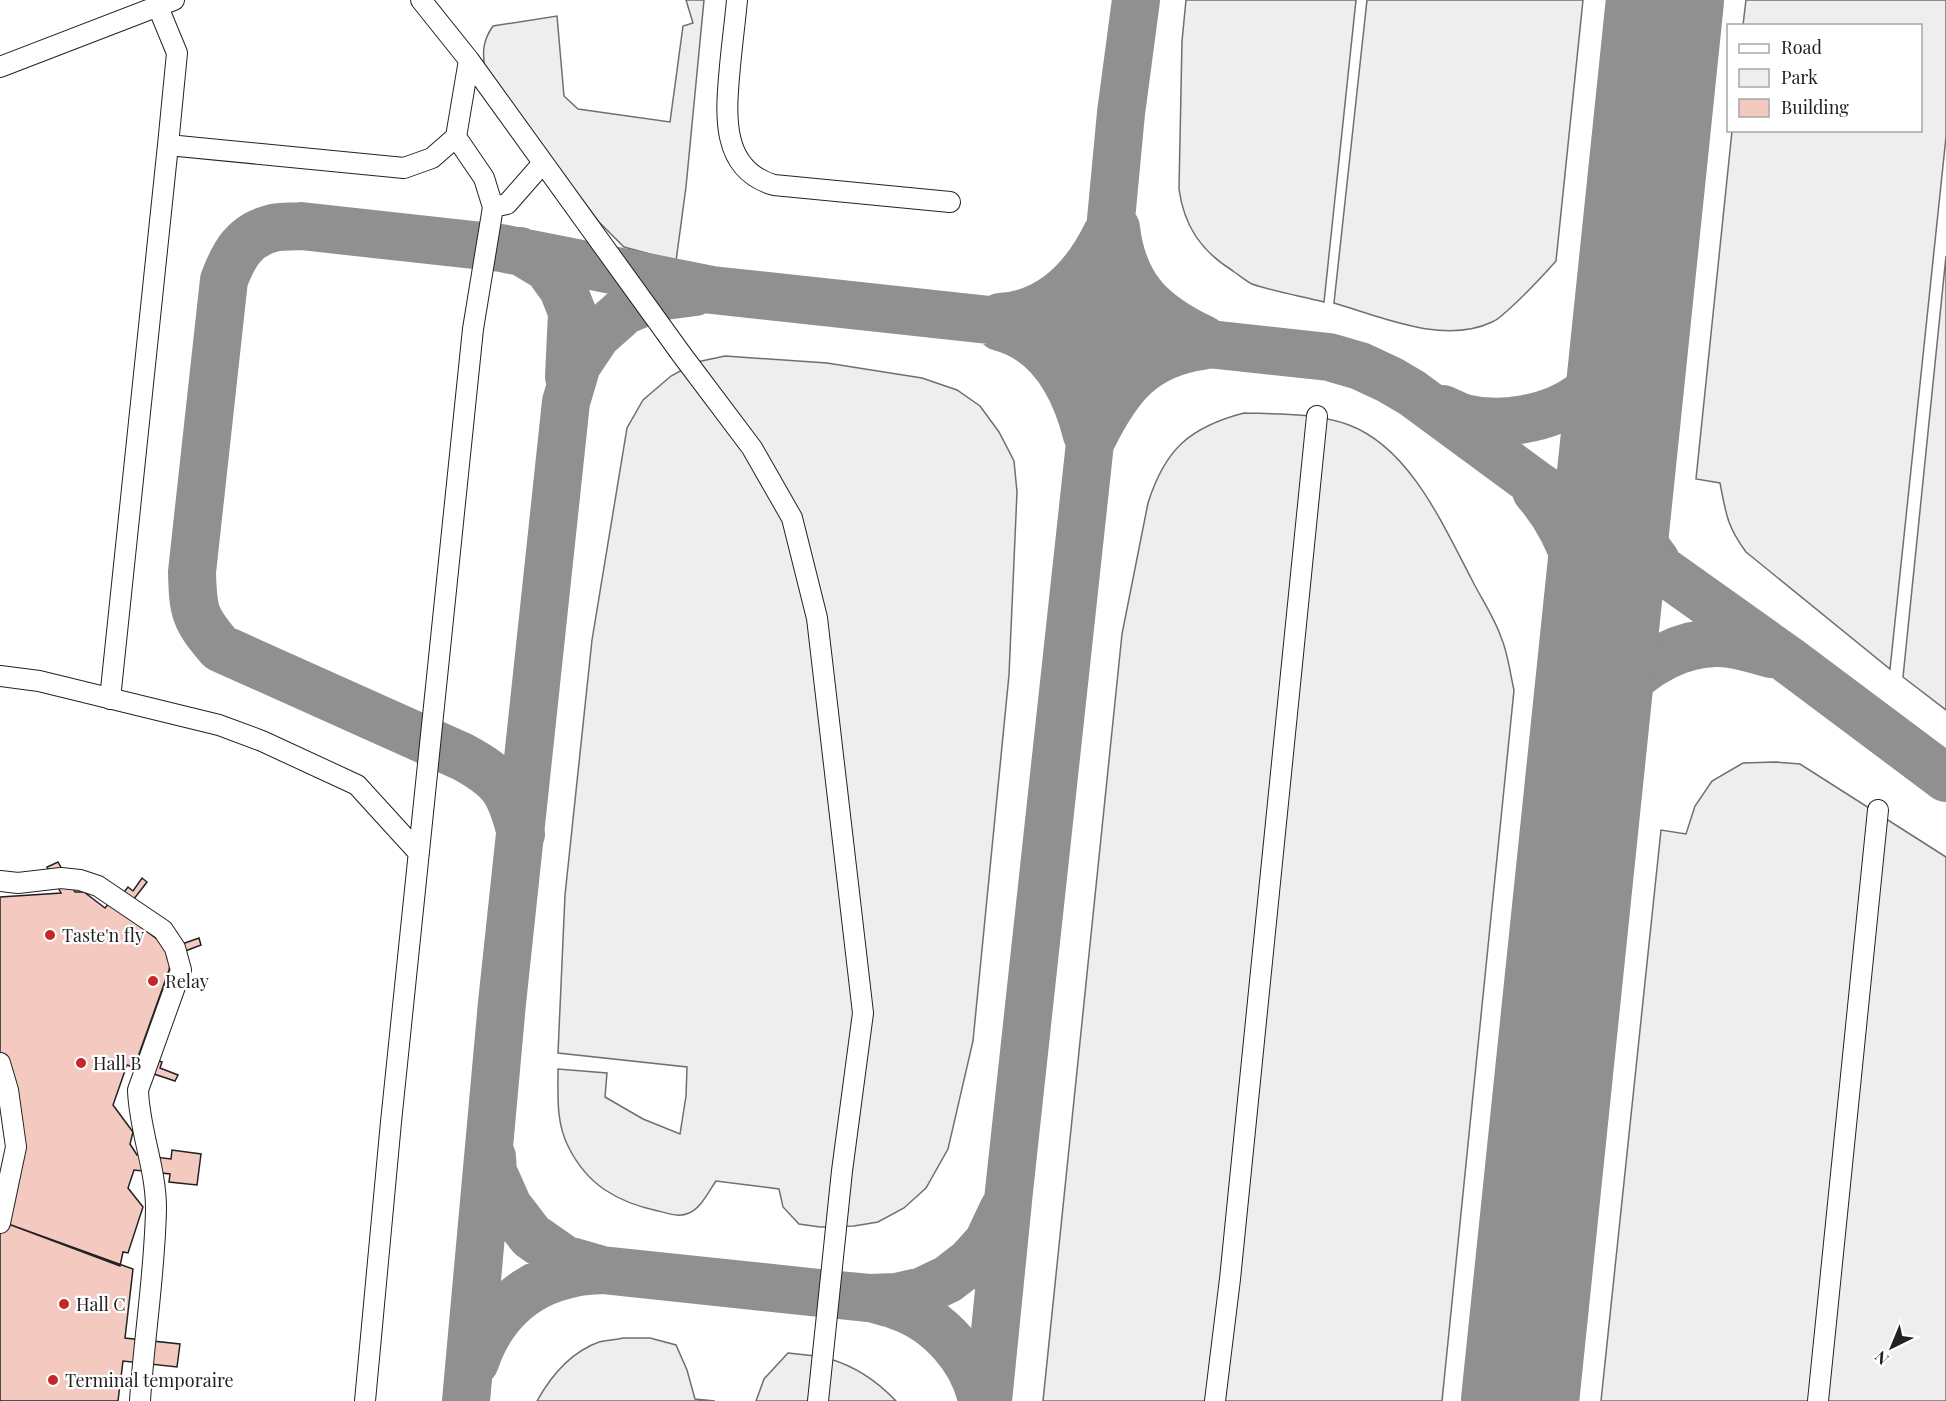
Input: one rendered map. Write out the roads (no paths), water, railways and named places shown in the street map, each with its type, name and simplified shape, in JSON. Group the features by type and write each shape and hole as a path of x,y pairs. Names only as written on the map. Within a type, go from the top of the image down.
{"street":[{"path":"421,0 469,60 752,448 792,518 817,618 863,1013 842,1171 818,1401"},
{"path":"737,0 726,111 729,138 737,157 746,170 758,180 774,185 950,202"},
{"path":"0,67 166,3 177,53 110,699"},
{"path":"168,145 404,168 432,158 456,137 469,60"},
{"path":"366,1401 391,1122 473,329 493,207 484,178 456,137"},
{"path":"493,207 507,204 543,163"},
{"path":"1215,1401 1230,1279 1317,416"},
{"path":"0,676 39,681 219,725 262,741 357,785 419,853"},
{"path":"1818,1401 1878,810"},
{"path":"0,882 18,883 61,878 80,880 98,886 163,930 175,948 181,970 138,1090 139,1109 147,1142 156,1206 140,1401"},
{"path":"0,1063 8,1090 16,1147 0,1223"}],"place":[{"name":"Taste'n fly","path":"50,935"},
{"name":"Relay","path":"153,981"},
{"name":"Hall B","path":"81,1063"},
{"name":"Hall C","path":"64,1304"},
{"name":"Terminal temporaire","path":"53,1380"}]}
